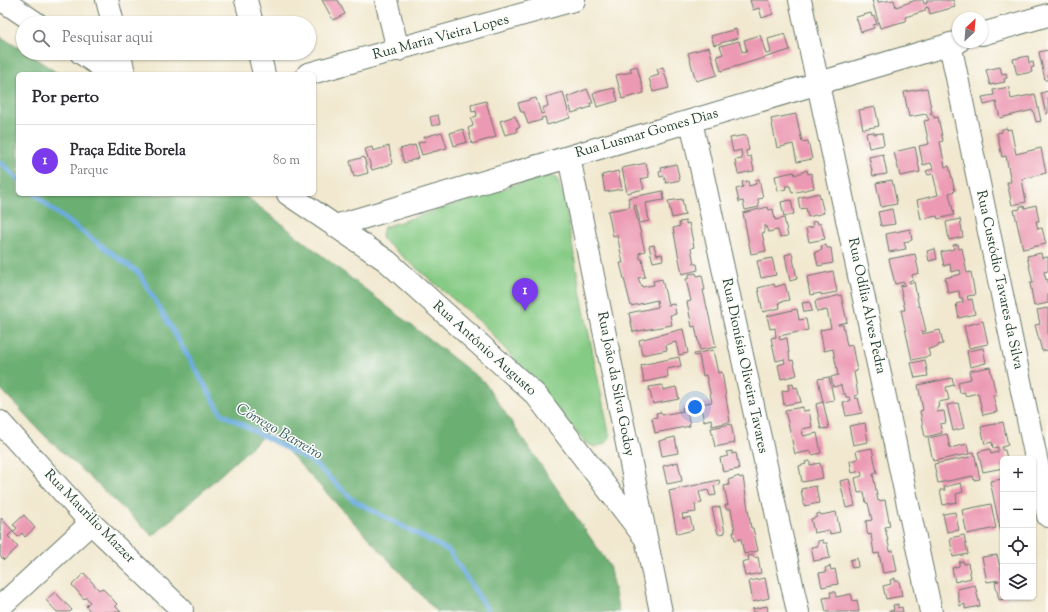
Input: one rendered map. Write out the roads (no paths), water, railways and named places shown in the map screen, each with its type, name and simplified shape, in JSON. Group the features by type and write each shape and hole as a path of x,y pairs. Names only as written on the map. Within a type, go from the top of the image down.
{"street":[{"path":"2,0 26,16"},
{"path":"107,0 110,16"},
{"path":"246,0 250,16"},
{"path":"386,0 398,50"},
{"name":"Rua Maria Vieira Lopes","path":"316,72 398,50 533,6 574,0"},
{"name":"Rua Odília Alves Pedra","path":"800,0 931,612"},
{"path":"988,32 1048,15"},
{"name":"Rua Lusmar Gomes Dias","path":"335,226 952,44"},
{"name":"Rua Custódio Tavares da Silva","path":"955,48 1048,516"},
{"path":"91,60 109,72"},
{"path":"121,60 124,72"},
{"path":"261,60 264,72"},
{"name":"Rua Dionísia Oliveira Tavares","path":"691,121 798,612"},
{"name":"Rua João da Silva Godoy","path":"569,157 661,612"},
{"name":"Rua Antônio Augusto","path":"291,196 387,261 536,395 646,538"},
{"name":"Rua Maurilio Mazzer","path":"0,422 91,523 181,611"},
{"path":"0,607 91,523"}],"waterway":[{"name":"Córrego Barreiro","path":"0,162 16,177"},
{"name":"Córrego Barreiro","path":"37,196 54,211 139,273 221,413 314,463 353,500 449,551 489,612"}],"place":[{"name":"Praça Edite Borela","path":"525,311"}]}
